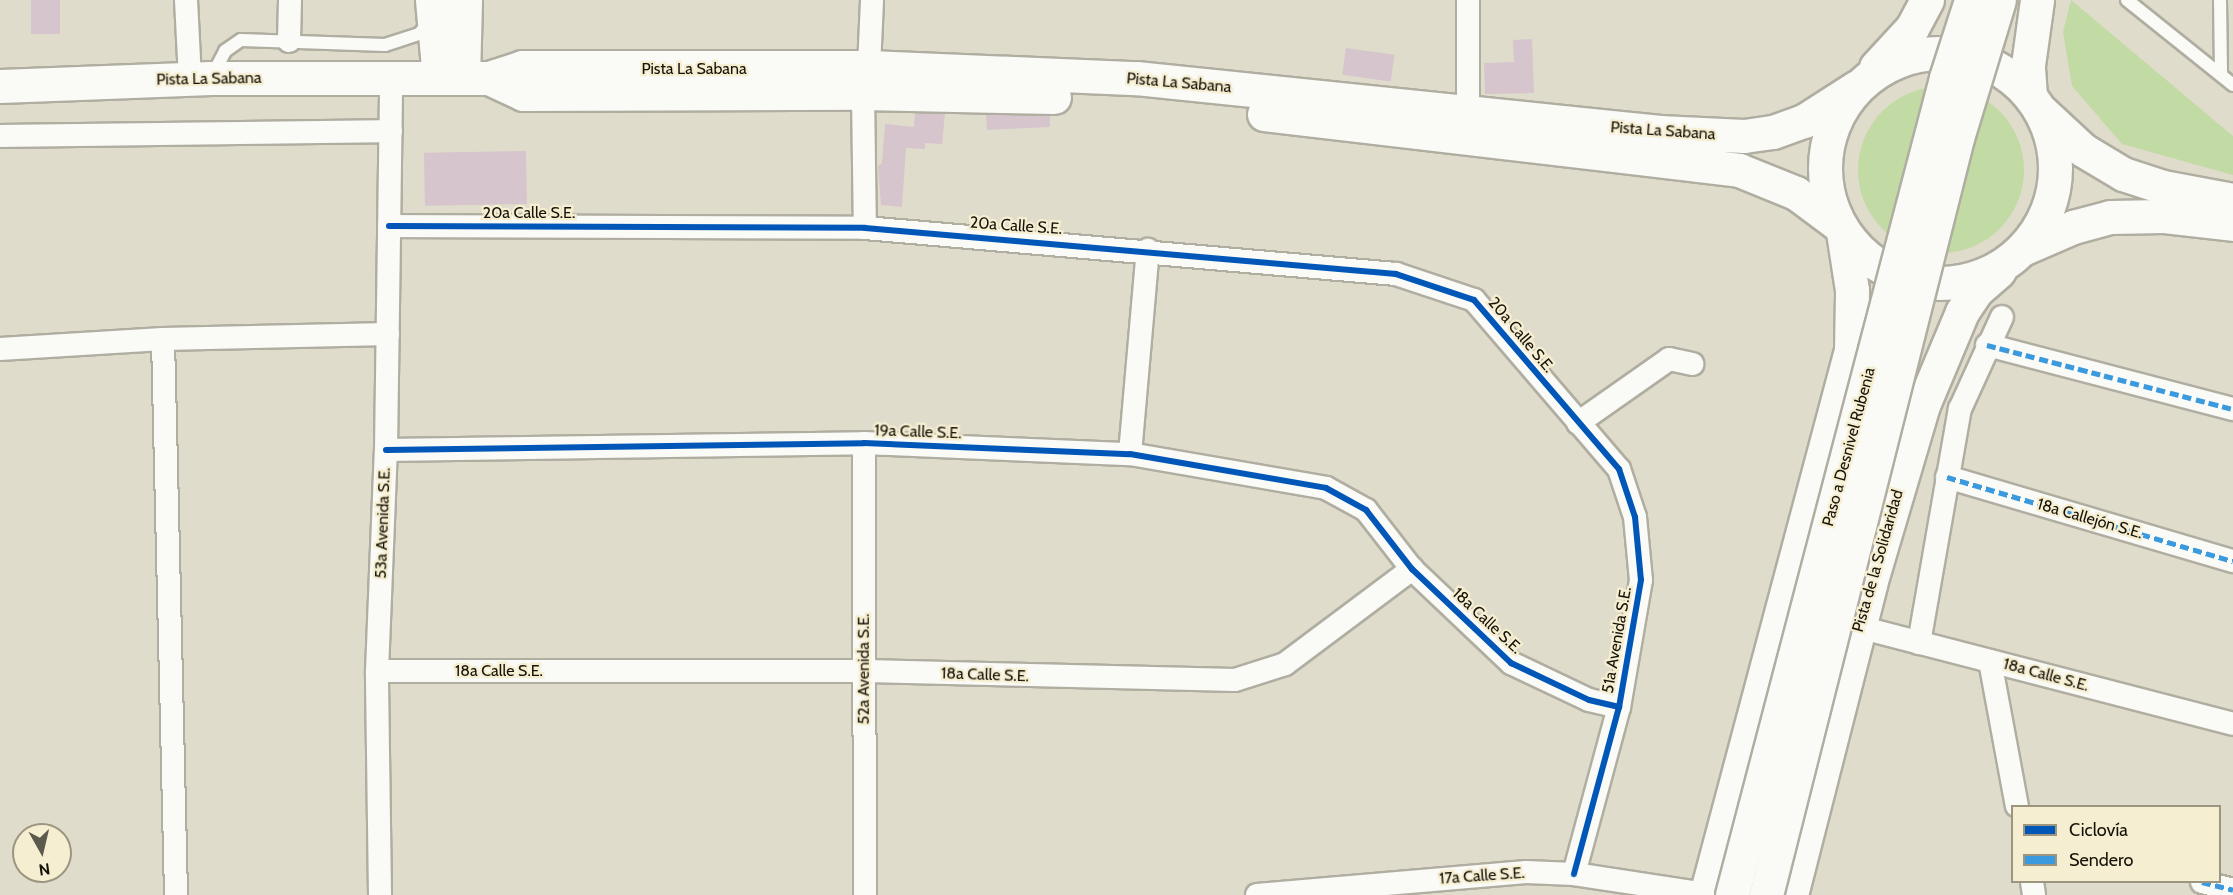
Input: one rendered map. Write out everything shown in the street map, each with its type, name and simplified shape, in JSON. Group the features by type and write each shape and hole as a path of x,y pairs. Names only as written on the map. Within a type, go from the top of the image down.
{"main road":[{"path":"464,78 465,0"},
{"path":"1706,895 1851,350 1852,290 1841,229 1825,187 1824,160 1834,121 1861,84 1912,28 1927,0"},
{"name":"Paso a Desnivel Rubenia","path":"1732,895 1937,110 1971,0"},
{"name":"Paso a Desnivel Rubenia","path":"1767,895 1957,138 1999,0"},
{"path":"2020,251 2044,218 2055,182 2053,144 2035,103 2028,65 2037,0"},
{"path":"432,9 464,78"},
{"path":"1861,84 1902,59 1945,53 1977,59 1997,68 2083,150 2123,174 2163,187 2233,200"},
{"name":"Pista La Sabana","path":"0,86 201,78 464,78 522,67 866,80 1138,99 1739,170 1789,190 1841,229"},
{"name":"Pista La Sabana","path":"866,80 1136,78 1660,132 1758,135 1804,121 1861,84"},
{"path":"1841,229 1876,265 1920,282 1955,282 1978,277 2020,251 2073,227 2125,216 2233,224"},
{"name":"Pista de la Solidaridad","path":"1791,895 1859,627 1923,405 1949,343 1977,290 2020,251"}],"street":[{"path":"186,0 201,78"},
{"path":"289,41 290,0"},
{"path":"865,228 866,80 872,0"},
{"path":"1468,0 1468,114"},
{"name":"53a Avenida S.E.","path":"380,895 377,671 386,450 392,78"},
{"path":"0,136 390,131"},
{"name":"20a Calle S.E.","path":"389,225 865,228 1148,250 1396,274 1474,300 1578,423"},
{"path":"1130,454 1148,250"},
{"path":"1918,643 1960,409 2001,317"},
{"path":"0,349 163,339 388,334"},
{"path":"163,339 176,895"},
{"path":"1987,345 2233,410"},
{"path":"1578,423 1669,359 1692,364"},
{"name":"51a Avenida S.E.","path":"1574,874 1619,707 1641,580 1635,517 1619,469 1578,423"},
{"name":"19a Calle S.E.","path":"386,450 864,443 1130,454 1326,488 1366,510 1412,568"},
{"name":"52a Avenida S.E.","path":"864,443 865,895"},
{"name":"18a Callejón S.E.","path":"1947,477 2233,561"},
{"name":"18a Calle S.E.","path":"377,671 864,671 1235,680 1285,664 1412,568 1511,663 1589,700 1619,707"},
{"name":"18a Calle S.E.","path":"1859,627 2233,724"},
{"path":"1990,661 2017,805"},
{"name":"17a Calle S.E.","path":"1257,895 1526,872 1574,874 1706,895"},
{"path":"2206,883 2233,890"}],"lane":[{"path":"2127,0 2233,85"},
{"path":"2220,0 2221,75"},
{"path":"201,78 225,51 241,40 385,45 419,34 432,9"}],"green space":[{"path":"2071,0 2233,136 2233,175 2122,144 2072,86 2063,32"},
{"path":"1941,87 1973,94 1987,101 1999,112 2010,124 2017,138 2024,170 2017,202 2010,216 1999,228 1987,239 1973,246 1941,253 1909,246 1895,239 1883,228 1872,216 1865,202 1858,170 1865,138 1872,124 1883,112 1895,101 1909,94"}],"building":[{"path":"31,0 60,0 60,34 31,34"},
{"path":"1532,39 1534,93 1485,94 1484,63 1514,62 1513,40"},
{"path":"1346,48 1395,55 1391,82 1342,75"},
{"path":"915,113 945,113 942,144 925,143 925,149 906,148 902,207 881,205 878,166 882,163 885,124 914,127"},
{"path":"986,114 1050,116 1050,127 987,130"},
{"path":"526,151 527,204 425,206 424,153"}],"marked path":[{"path":"1987,345 2233,409"},
{"path":"1947,477 2233,561"},
{"path":"2206,883 2233,890"}],"cycle path":[{"path":"389,226 865,228 1396,274 1474,300 1619,469 1635,517 1641,580 1619,707 1574,874"},
{"path":"386,450 864,443 1130,454 1326,488 1366,510 1412,569 1511,663 1589,700 1619,707"}]}
